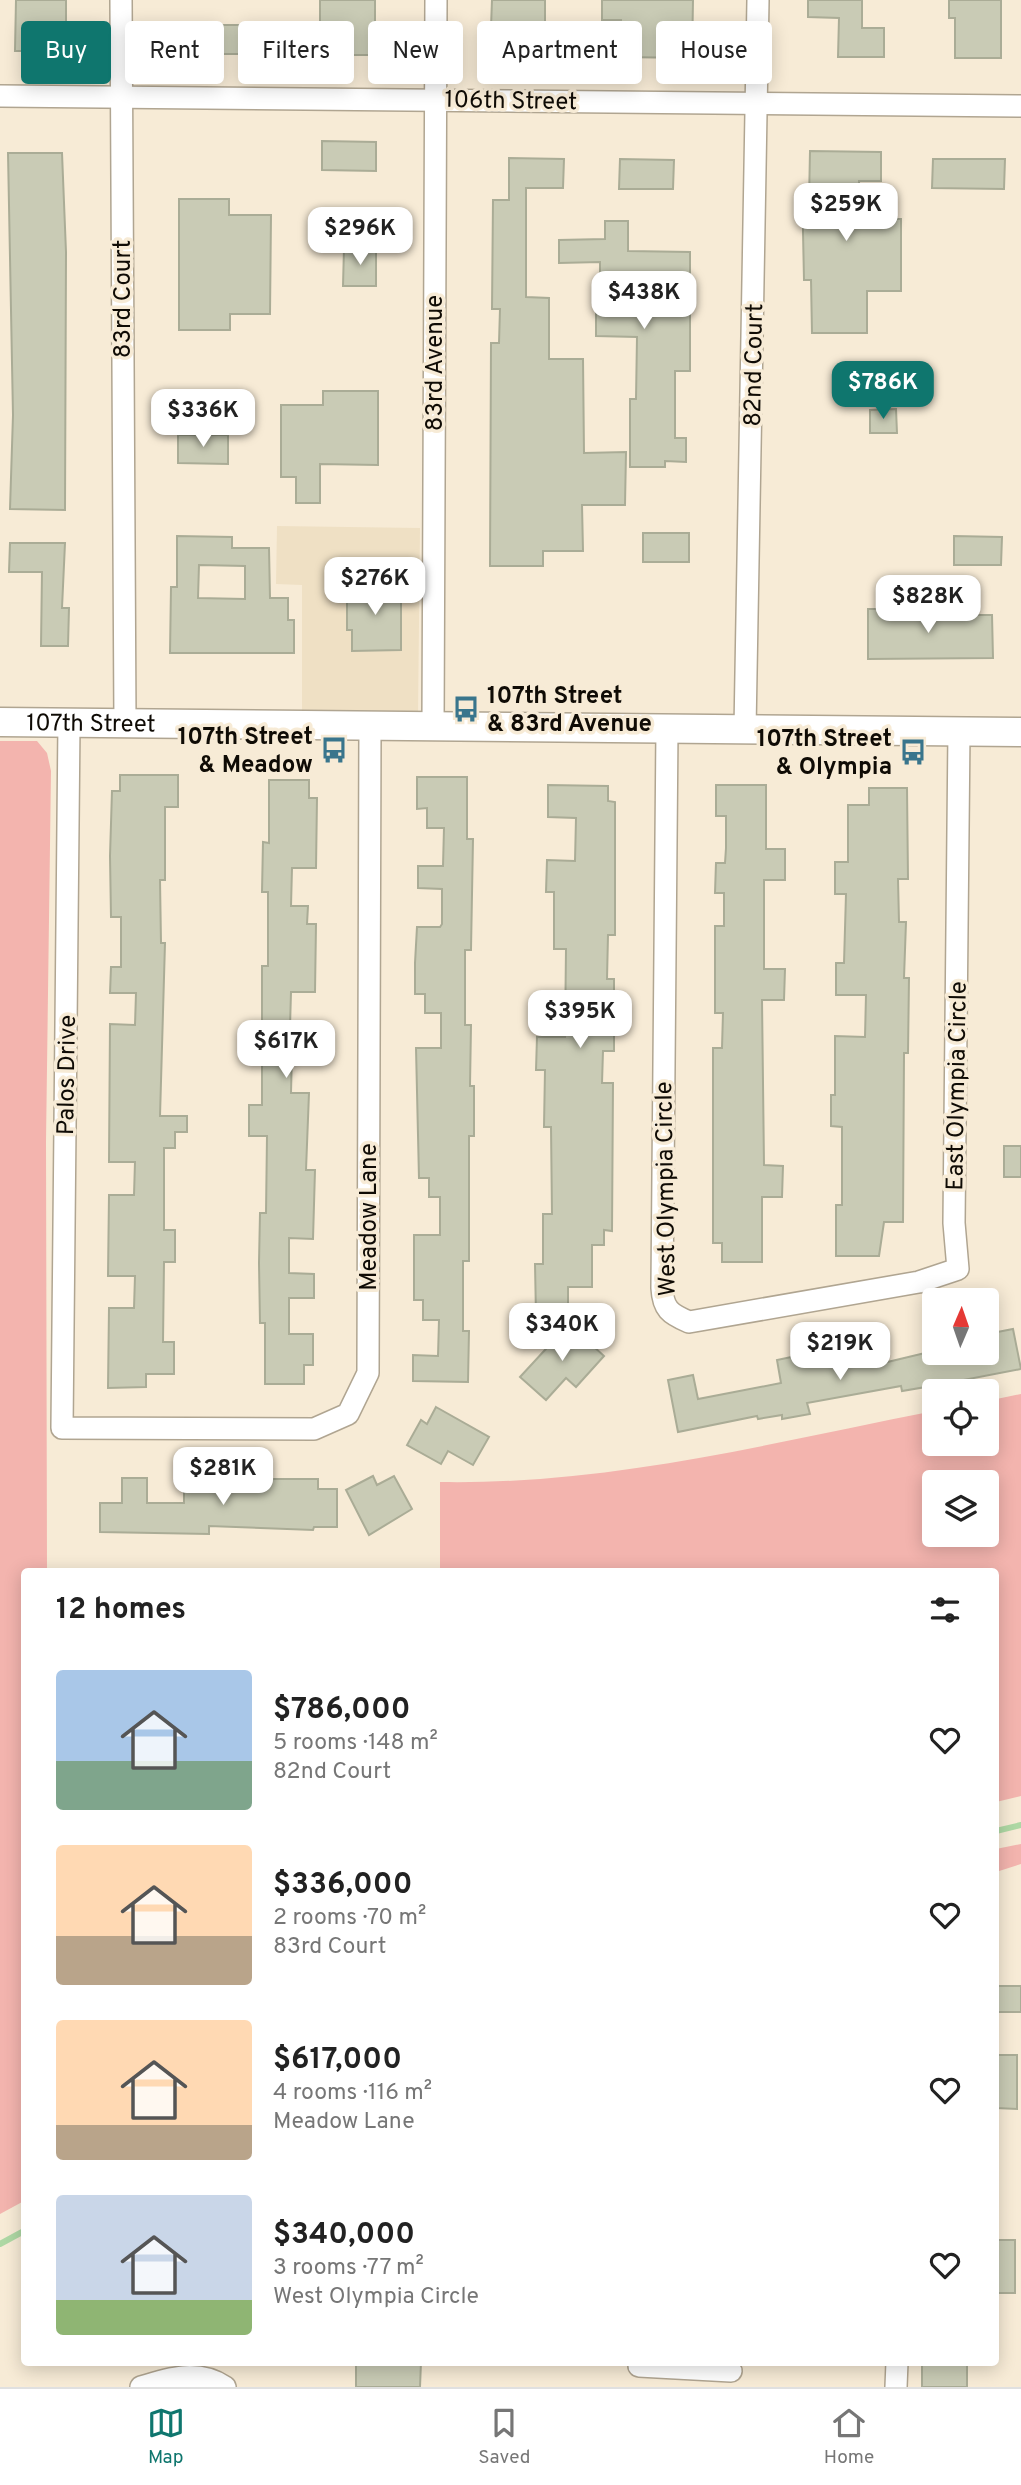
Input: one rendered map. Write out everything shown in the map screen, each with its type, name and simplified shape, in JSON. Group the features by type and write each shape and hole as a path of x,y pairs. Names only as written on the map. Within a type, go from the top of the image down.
{"street":[{"name":"83rd Court","path":"121,0 125,723"},
{"name":"83rd Avenue","path":"433,726 436,0"},
{"name":"82nd Court","path":"746,729 758,0"},
{"name":"106th Street","path":"0,96 1021,106"},
{"name":"107th Street","path":"0,722 1021,732"},
{"name":"Palos Drive","path":"62,1428 69,723"},
{"name":"Meadow Lane","path":"62,1428 314,1429 348,1414 368,1373 370,726"},
{"name":"West Olympia Circle","path":"667,729 663,1303 670,1314 689,1322 792,1306"},
{"name":"East Olympia Circle","path":"792,1306 919,1282 958,1269 954,1223 959,731"},
{"path":"639,2366 731,2373"},
{"path":"896,2387 897,2366"},
{"path":"141,2387 177,2375 214,2379 225,2387"}],"shaded area":[{"path":"277,526 420,528 418,716 302,714 302,585 276,584"},
{"path":"0,741 37,741 47,753 51,771 46,1142 47,1568 21,1568 21,2203 0,2214"},
{"path":"1021,1394 1021,1796 999,1801 999,1568 440,1568 440,1482 565,1477 689,1460 922,1413 922,1456 999,1456 999,1399"},
{"path":"1021,1844 1021,1864 999,1871 999,1848"}],"building":[{"path":"16,0 66,0 66,21 21,21 21,51 15,51"},
{"path":"320,0 375,0 375,21 368,21 368,55 354,55 354,21 320,21"},
{"path":"492,0 545,0 545,21 491,21"},
{"path":"602,0 693,0 693,21 656,21 656,58 642,57 642,21 602,20"},
{"path":"808,0 862,0 862,28 884,28 884,57 838,57 839,18 808,17"},
{"path":"949,0 1001,0 1001,58 955,58 955,18 949,18"},
{"path":"224,25 238,25 238,54 224,54"},
{"path":"322,141 376,142 376,171 322,170"},
{"path":"810,151 881,152 881,181 859,181 860,219 901,219 901,291 867,291 867,333 812,333 811,280 804,280 803,232 803,202 809,202"},
{"path":"8,153 62,153 66,252 65,510 10,509 13,415"},
{"path":"509,158 564,159 563,188 526,188 526,297 549,298 549,359 583,359 584,453 626,452 625,505 582,505 583,551 543,551 543,566 490,566 491,343 499,343 500,309 492,309 493,200 509,200"},
{"path":"620,159 674,160 673,189 619,189"},
{"path":"933,159 1005,159 1004,189 932,188"},
{"path":"179,199 229,199 229,215 271,215 270,314 230,314 230,330 179,330"},
{"path":"605,221 628,221 628,251 690,252 690,371 675,371 675,438 686,438 686,462 665,461 665,467 630,467 630,399 636,399 637,337 596,336 596,313 600,313 600,262 559,263 559,240 605,239"},
{"path":"344,248 376,248 376,286 343,286"},
{"path":"323,391 378,391 378,465 320,464 320,503 296,503 296,477 281,477 281,405 323,405"},
{"path":"896,409 897,433 870,433 870,410"},
{"path":"178,435 228,435 228,464 178,463"},
{"path":"643,533 689,533 689,562 643,562"},
{"path":"177,536 232,537 232,548 269,548 270,598 288,598 288,620 294,620 294,653 170,653 171,587 177,587","holes":["199,565 245,566 245,599 198,598"]},
{"path":"954,536 1002,537 1001,565 954,565"},
{"path":"10,543 65,543 62,608 69,608 68,646 41,646 42,572 9,572"},
{"path":"352,584 401,584 401,650 352,651 352,630 347,630 347,600 352,600"},
{"path":"868,609 936,609 935,615 992,615 993,658 868,659"},
{"path":"120,775 178,775 178,807 165,807 165,880 160,880 161,943 165,943 160,1116 187,1116 187,1132 175,1132 175,1148 164,1148 164,1230 175,1230 175,1262 164,1262 163,1342 174,1342 174,1374 146,1374 146,1387 108,1388 109,1308 134,1308 135,1276 108,1276 109,1195 134,1195 135,1162 109,1162 110,1024 135,1025 136,993 110,993 111,967 121,967 121,917 111,917 110,856 112,791 120,791"},
{"path":"417,777 467,777 467,839 473,839 471,950 465,950 465,1025 471,1025 470,1086 474,1086 474,1136 469,1136 469,1261 463,1261 463,1331 469,1331 468,1382 413,1381 413,1355 438,1356 439,1320 423,1320 423,1300 414,1300 414,1235 440,1235 440,1197 429,1197 429,1178 419,1178 416,1048 441,1048 441,1013 425,1013 425,994 415,994 415,963 417,927 440,927 442,924 442,889 418,888 418,866 443,866 444,828 427,828 427,808 417,809"},
{"path":"269,780 309,780 309,798 317,798 316,868 292,868 291,906 308,906 307,924 316,924 315,992 291,992 290,1027 317,1028 316,1053 292,1052 291,1093 309,1093 306,1170 315,1170 313,1239 289,1238 289,1273 314,1274 314,1298 289,1298 289,1334 313,1334 313,1365 304,1365 304,1384 265,1384 265,1323 260,1323 259,1263 260,1213 266,1213 267,1136 249,1136 249,1105 262,1105 262,966 268,966 268,892 262,892 263,842 269,843"},
{"path":"548,785 608,786 608,801 615,802 615,935 608,935 607,979 614,979 614,1051 603,1051 602,1083 613,1083 612,1231 604,1230 604,1245 592,1245 592,1287 568,1287 568,1316 536,1316 535,1264 543,1264 543,1214 552,1214 551,1127 544,1127 545,1070 536,1070 537,1037 565,1037 566,949 554,949 554,892 546,892 547,860 575,861 576,818 548,817"},
{"path":"716,785 766,785 766,849 785,849 785,880 764,880 764,969 785,969 784,1000 762,1000 764,1165 783,1166 782,1197 762,1197 762,1262 722,1262 722,1243 713,1243 713,1048 722,1048 723,1013 715,1013 715,926 724,926 724,893 715,893 716,863 725,863 726,848 726,816 716,816"},
{"path":"869,788 907,788 908,879 898,879 899,922 906,922 904,978 909,978 908,1053 904,1053 903,1222 884,1222 879,1256 836,1256 836,1205 842,1205 842,1127 831,1126 831,1095 835,1095 835,1036 865,1037 866,995 836,995 836,963 844,963 846,894 835,894 835,862 848,862 848,805 869,805"},
{"path":"1004,1146 1021,1146 1021,1177 1004,1177"},
{"path":"569,1324 604,1356 576,1387 566,1378 546,1400 520,1377"},
{"path":"1013,1329 1021,1369 969,1379 922,1379 922,1388 902,1391 901,1386 807,1403 810,1414 782,1419 782,1415 758,1419 757,1416 678,1432 668,1380 693,1375 698,1399 781,1383 777,1360 801,1355 803,1365 841,1357 839,1347 870,1341 875,1365 922,1354 922,1365 999,1365 999,1332"},
{"path":"436,1407 489,1437 473,1465 448,1451 441,1464 407,1445 421,1420 427,1424"},
{"path":"373,1476 377,1485 394,1476 412,1509 369,1535 346,1490"},
{"path":"209,1477 209,1488 246,1488 246,1479 318,1479 318,1489 337,1489 337,1527 314,1527 313,1530 209,1526 209,1534 100,1532 100,1503 122,1503 122,1478 147,1478 147,1503 184,1503 184,1478"},
{"path":"999,1986 1021,1986 1021,2012 999,2012"},
{"path":"999,2055 1017,2055 1017,2109 999,2108"},
{"path":"999,2240 1015,2240 1015,2293 999,2293"},
{"path":"356,2366 421,2366 420,2387 356,2387"},
{"path":"922,2366 967,2366 967,2387 922,2387"}],"waterway":[{"path":"999,1830 1021,1825"},
{"path":"0,2244 21,2233"}],"place":[{"name":"107th Street & 83rd Avenue","path":"466,709"},
{"name":"107th Street & Meadow","path":"334,750"},
{"name":"107th Street & Olympia","path":"913,752"}]}
